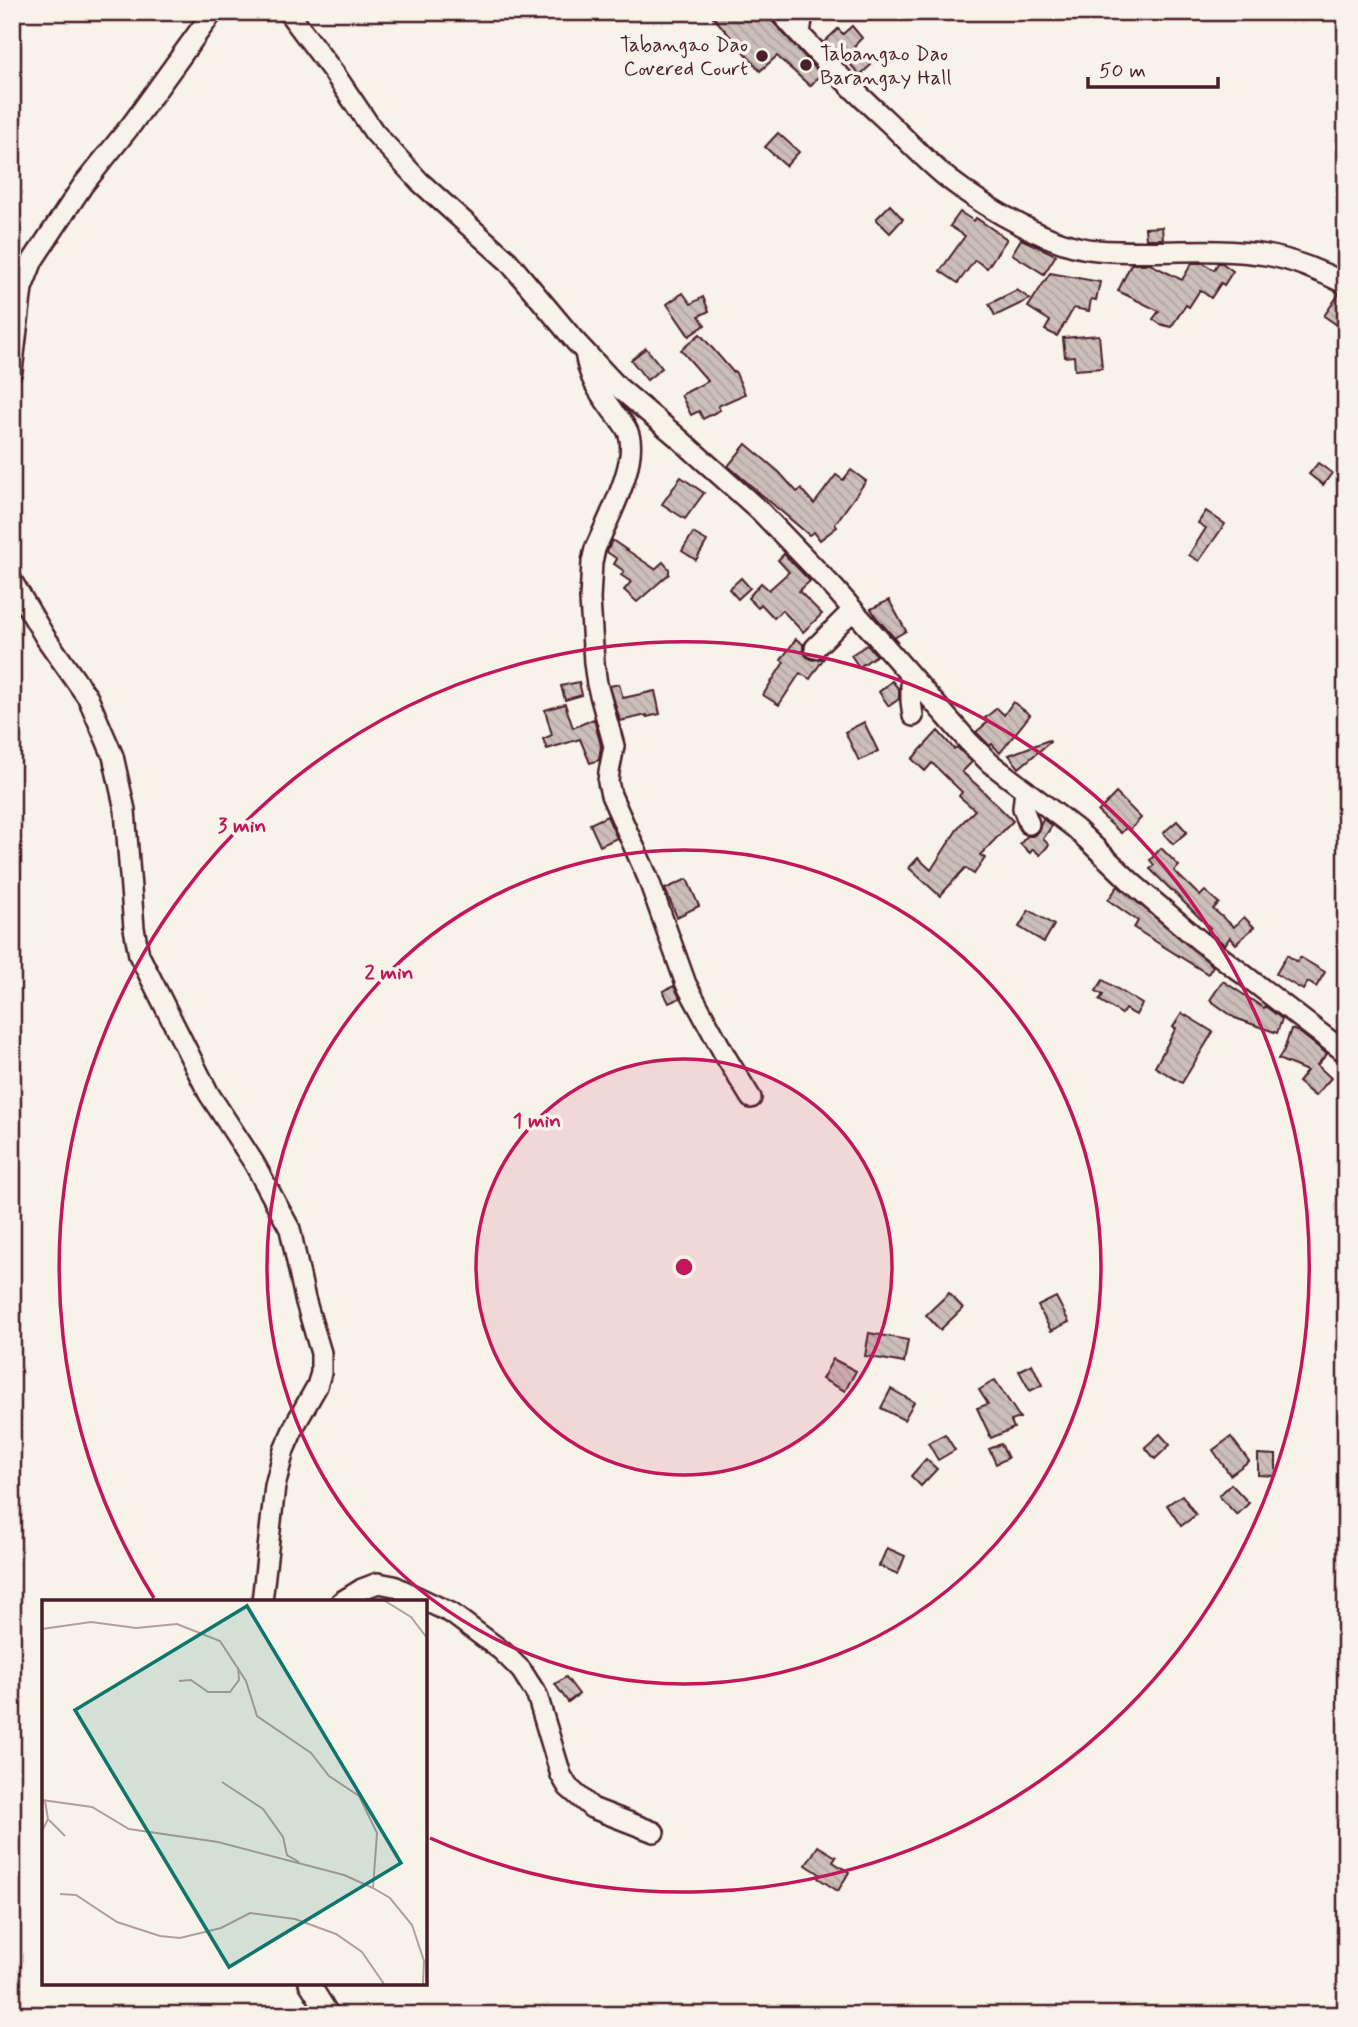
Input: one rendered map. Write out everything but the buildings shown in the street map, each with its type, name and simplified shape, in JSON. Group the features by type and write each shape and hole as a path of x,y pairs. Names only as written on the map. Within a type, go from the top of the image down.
{"street":[{"path":"12,371 22,288 33,260 83,185 132,124 213,12"},
{"path":"288,12 334,73 373,132 420,182 508,261 618,387 760,511 989,762 1076,829 1132,883 1200,941 1346,1053"},
{"path":"780,12 860,97 950,180 1006,217 1047,238 1094,250 1268,255 1310,268 1346,284"},
{"path":"800,34 803,12"},
{"path":"585,351 587,369 595,388 628,430 632,446 629,467 592,562 590,599 594,663 614,746 609,772 611,795 648,878 686,984 751,1098"},
{"path":"12,581 45,637 88,698 113,756 125,810 134,928 139,955 209,1094 254,1163 290,1229 304,1300 321,1353 321,1373 317,1386 284,1450 275,1486 262,1600"},
{"path":"815,648 853,610"},
{"path":"912,677 913,716"},
{"path":"1025,790 1023,808 1029,824"},
{"path":"344,1600 378,1583 394,1586 424,1600"},
{"path":"427,1602 451,1613 502,1651 521,1670 537,1695 561,1775 568,1787 592,1808 654,1832"},
{"path":"310,1985 329,2015"}],"place":[{"name":"Tabangao Dao Covered Court","path":"762,56"},
{"name":"Tabangao Dao Barangay Hall","path":"806,65"}]}
